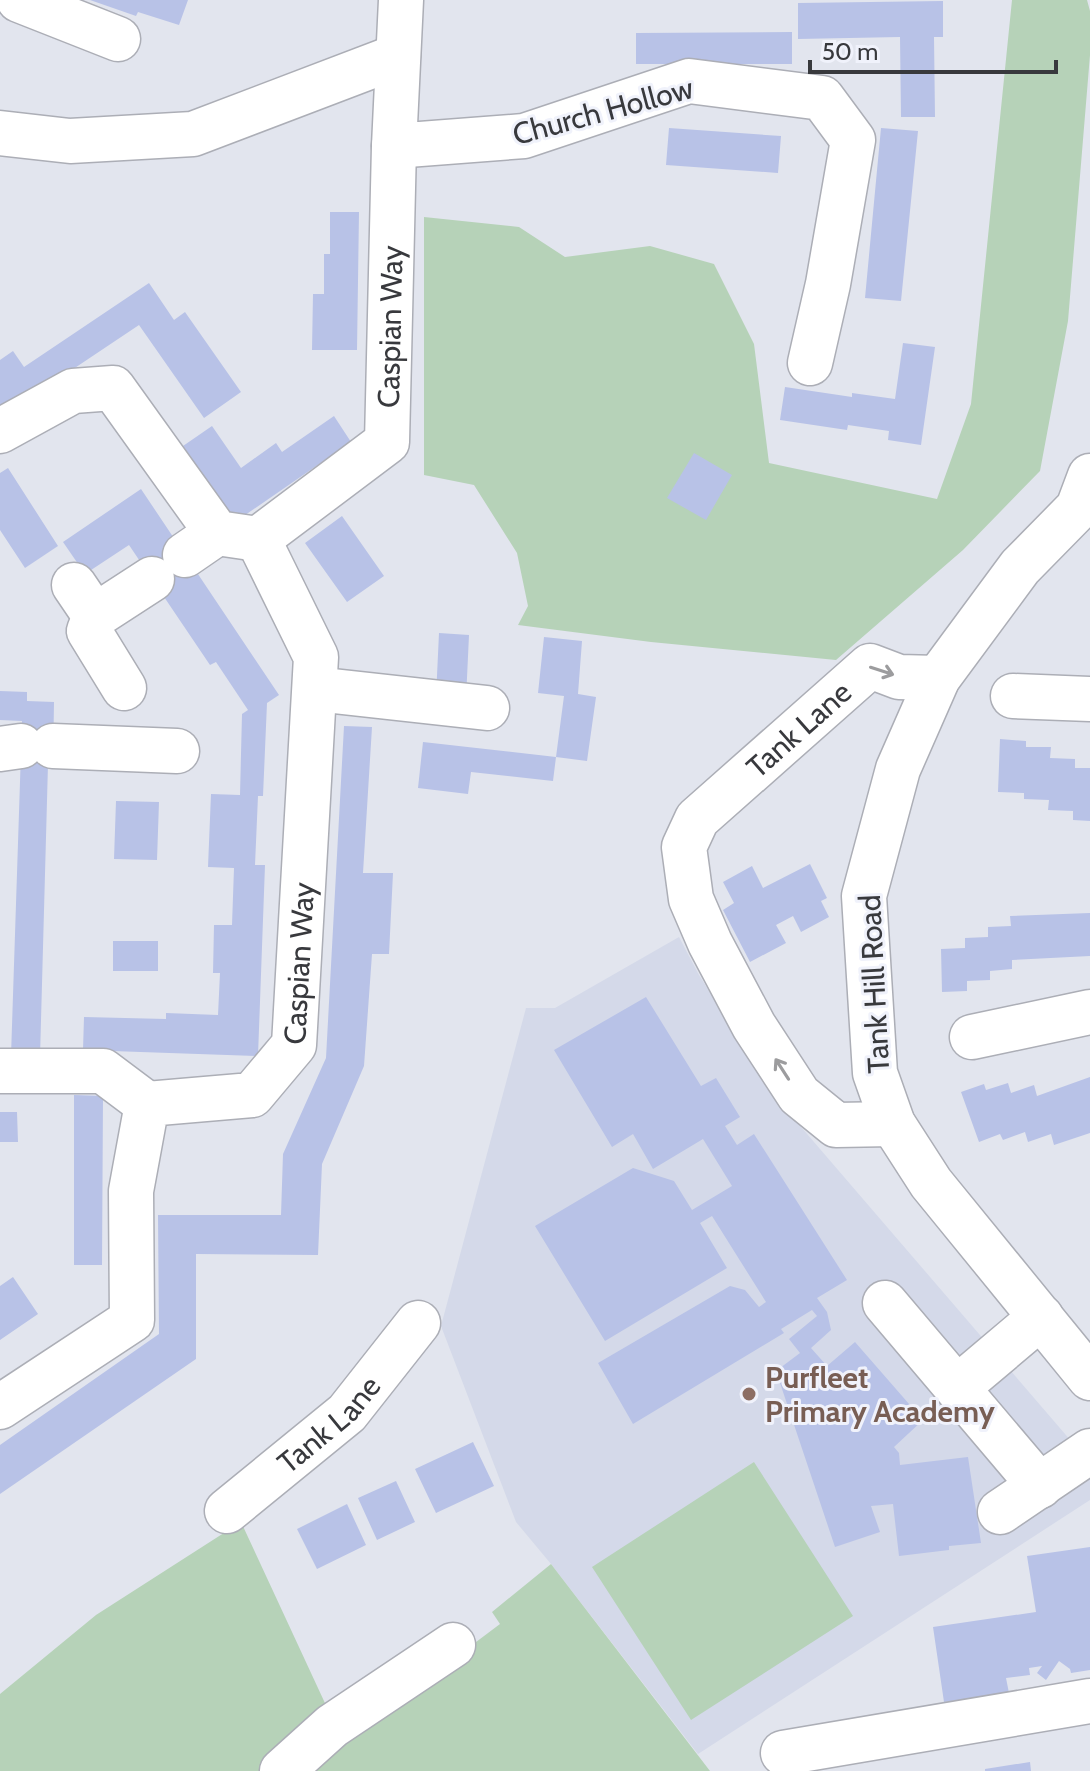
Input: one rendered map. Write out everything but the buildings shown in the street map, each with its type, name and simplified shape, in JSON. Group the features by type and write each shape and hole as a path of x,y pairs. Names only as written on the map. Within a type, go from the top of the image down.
{"street":[{"path":"19,0 118,39"},
{"path":"394,146 401,0"},
{"path":"0,133 70,141 193,134 398,56"},
{"name":"Church Hollow","path":"394,146 524,136 689,81 822,98 853,140 828,284 810,363"},
{"name":"Caspian Way","path":"203,551 387,442 394,146"},
{"name":"Caspian Way","path":"0,431 73,391 113,388 203,551 316,657 294,1045 252,1095 147,1104"},
{"name":"Tank Hill Road","path":"1090,476 1078,508 1020,567 938,678 898,769 864,896 875,1073 893,1124 931,1183 1090,1378"},
{"path":"124,688 89,631 84,601 203,551"},
{"name":"Tank Lane","path":"893,1124 836,1125 799,1095 754,1026 710,943 691,899 684,847 697,819 870,666 899,677 938,678"},
{"path":"315,689 487,708"},
{"path":"1013,696 1090,699"},
{"path":"25,747 177,751"},
{"path":"972,1037 1090,1012"},
{"path":"0,1071 103,1071 147,1104 131,1191 132,1320 0,1407"},
{"path":"885,1303 1040,1486"},
{"path":"958,1387 1041,1317"},
{"name":"Tank Lane","path":"227,1511 347,1413 418,1323"},
{"path":"1000,1512 1090,1451"},
{"path":"282,1771 332,1726 453,1645"},
{"path":"783,1753 1090,1701"}],"shaded area":[{"name":"Purfleet Primary Academy","path":"679,937 699,975 777,1099 1090,1463 1090,1500 698,1754 516,1522 441,1326 526,1008 555,1008"}],"green space":[{"path":"1012,0 1087,0 1090,11 1090,55 1068,321 1040,471 963,550 836,660 518,625 528,606 517,553 474,485 424,475 424,217 519,227 565,257 650,246 714,264 754,344 769,463 937,499 971,404"},
{"path":"754,1462 853,1616 691,1720 592,1567"},
{"path":"241,1522 343,1742 500,1624 492,1612 551,1564 710,1771 0,1771 0,1694 96,1615"}],"place":[{"name":"Purfleet Primary Academy","path":"749,1394"}]}
